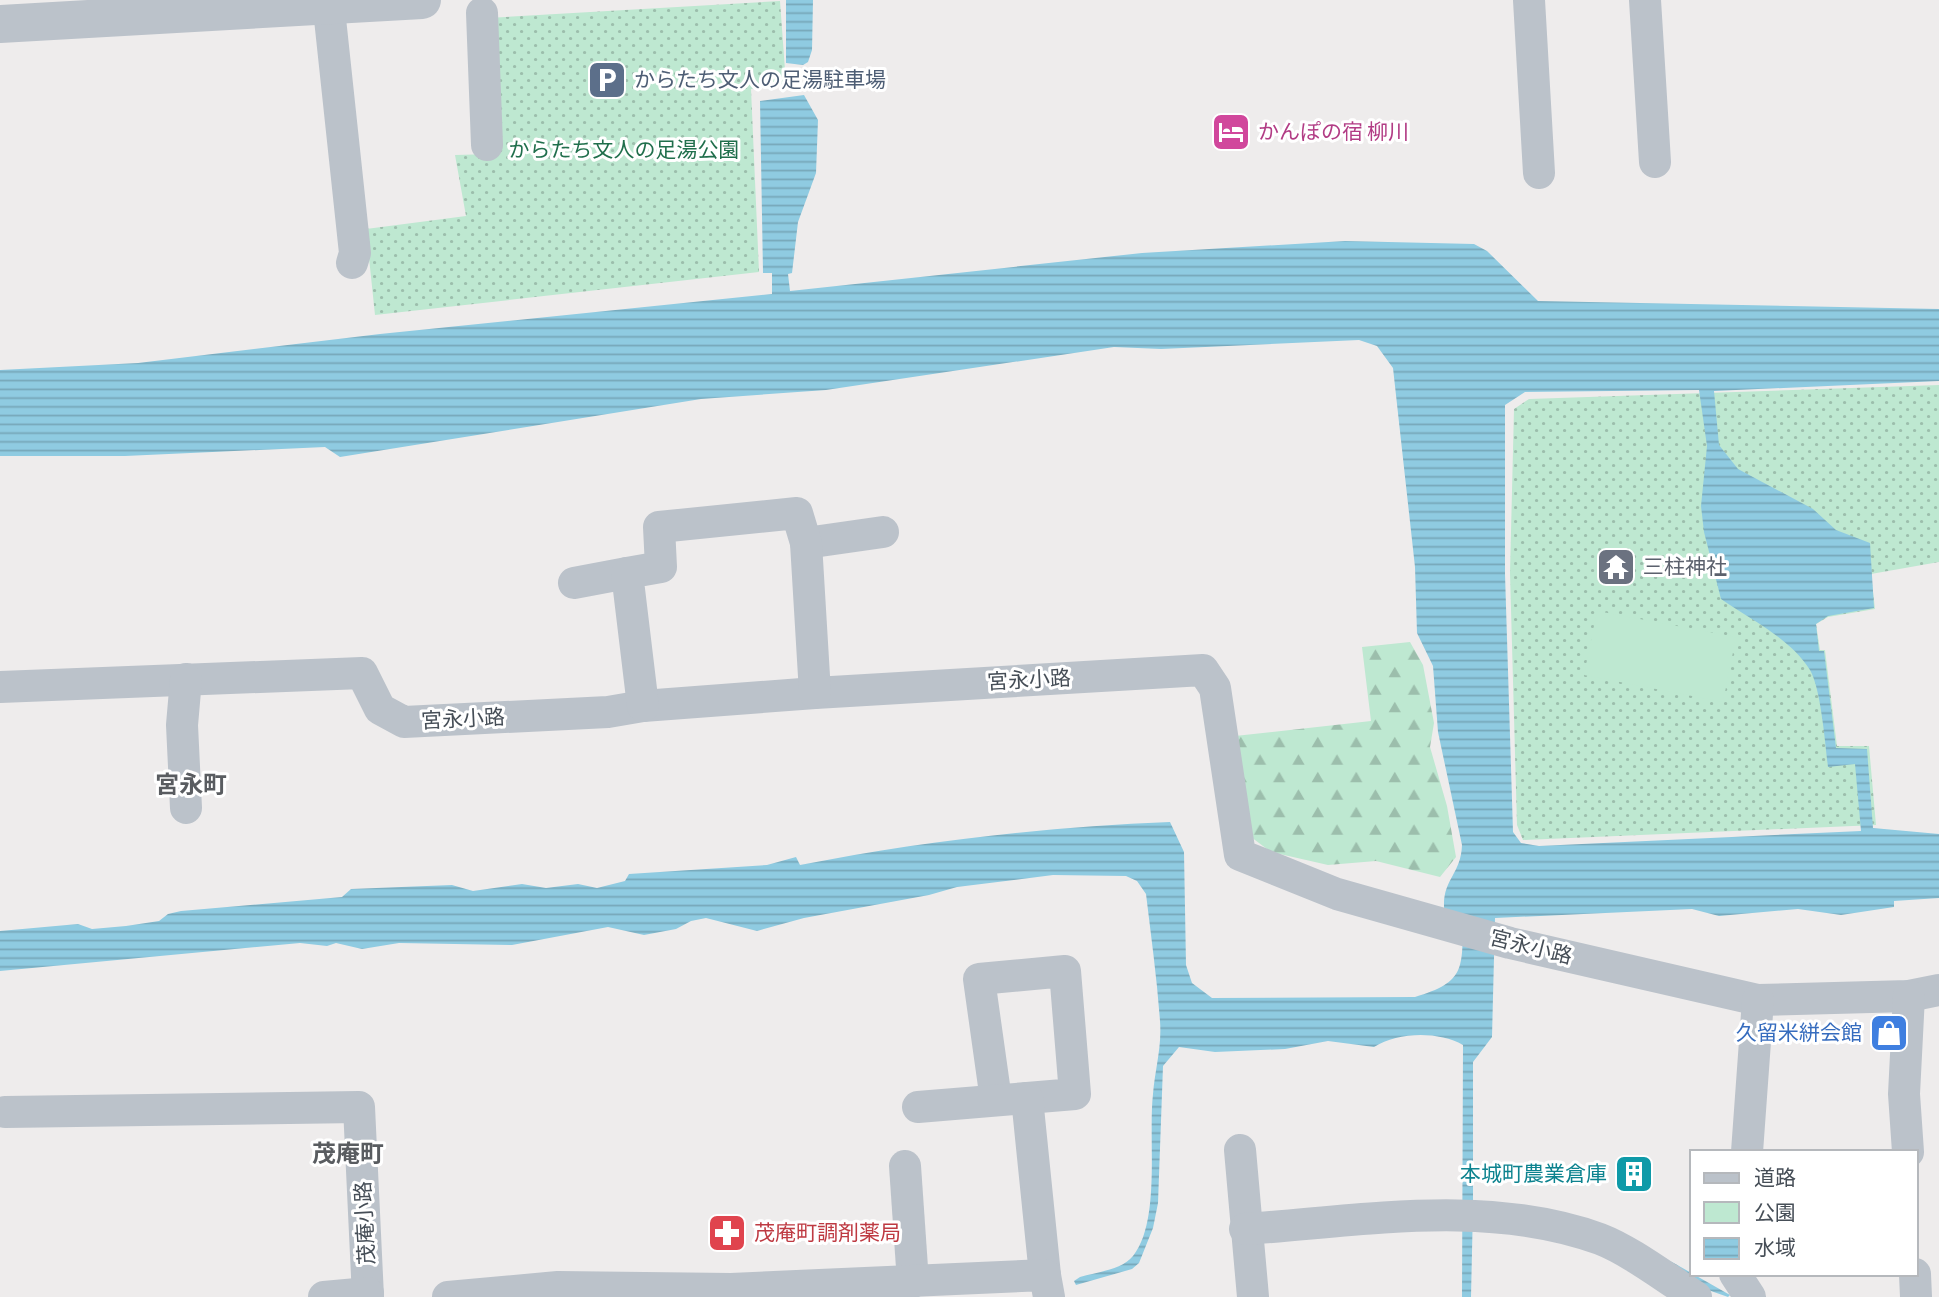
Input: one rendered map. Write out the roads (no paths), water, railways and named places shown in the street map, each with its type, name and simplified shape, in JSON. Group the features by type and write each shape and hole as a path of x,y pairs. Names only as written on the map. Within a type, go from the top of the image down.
{"street":[{"path":"0,23 328,3 422,0"},
{"path":"1529,0 1539,173"},
{"path":"1645,0 1655,162"},
{"path":"328,3 355,253 352,263"},
{"path":"482,13 487,145"},
{"path":"574,583 662,567 659,527 797,513 807,543 815,693"},
{"path":"807,543 883,532"},
{"path":"627,573 643,706"},
{"name":"宮永小路","path":"0,687 362,673 380,709 404,722 608,712 643,706 815,693 1203,670 1215,688 1240,855 1336,894 1497,939 1758,1000 1924,993"},
{"path":"186,679 182,725 186,808"},
{"path":"1908,1150 1905,1094 1924,993"},
{"path":"1747,1150 1758,1000"},
{"path":"448,1297 558,1287 638,1291 791,1286 1047,1286 1011,1099 918,1107"},
{"name":"茂庵小路","path":"5,1112 359,1107 368,1295"},
{"path":"1240,1150 1245,1229 1254,1297"},
{"path":"905,1166 914,1288"},
{"path":"1245,1229 1456,1215 1541,1221 1603,1240 1696,1297"},
{"path":"1736,1276 1750,1297"},
{"path":"1915,1276 1916,1297"},
{"path":"324,1297 368,1295"}],"water":[{"path":"786,0 813,0 812,50 808,62 803,65 786,63"},
{"path":"804,95 818,120 816,173 798,222 792,273 788,274 790,291 1142,253 1345,241 1474,244 1487,251 1538,301 1939,309 1939,381 1714,391 1719,445 1738,469 1813,509 1836,530 1870,543 1874,608 1828,616 1816,624 1819,651 1824,651 1836,748 1867,749 1873,828 1939,834 1939,898 1894,901 1894,907 1841,915 1798,909 1719,916 1692,909 1495,918 1492,1037 1473,1062 1473,1202 1672,1262 1690,1272 1690,1276 1697,1276 1730,1295 1728,1297 1473,1207 1471,1297 1462,1297 1463,1045 1442,1037 1418,1035 1395,1038 1374,1047 1328,1041 1285,1049 1215,1052 1179,1047 1163,1066 1158,1203 1153,1228 1139,1263 1132,1269 1076,1285 1074,1281 1080,1277 1116,1267 1133,1256 1142,1241 1150,1201 1152,1112 1160,1021 1146,894 1137,881 1126,876 1053,875 957,887 929,895 804,918 757,931 706,918 691,921 676,929 644,935 608,927 512,945 399,943 362,949 336,943 327,946 300,943 0,971 0,931 78,924 92,929 126,926 159,921 168,914 181,911 342,897 351,889 452,885 473,891 522,884 546,888 578,884 597,888 625,881 629,874 767,865 796,857 800,865 984,836 1170,822 1184,852 1186,965 1192,983 1212,998 1415,997 1452,979 1461,962 1463,920 1445,916 1444,904 1447,886 1458,865 1462,845 1438,732 1433,666 1417,633 1415,567 1393,368 1377,346 1359,340 1161,349 1114,347 826,390 701,399 340,457 325,447 125,456 0,456 0,370 138,363 380,334 772,294 772,273 763,273 760,101","holes":["1699,390 1707,446 1701,506 1704,532 1721,599 1781,639 1810,670 1820,703 1828,767 1855,764 1861,831 1539,846 1521,843 1513,832 1505,574 1505,405 1525,392"]}],"place":[{"name":"からたち文人の足湯駐車場","path":"607,80"},
{"name":"かんぽの宿 柳川","path":"1231,132"},
{"name":"三柱神社","path":"1616,567"},
{"name":"久留米絣会館","path":"1889,1033"},
{"name":"本城町農業倉庫","path":"1634,1174"},
{"name":"茂庵町調剤薬局","path":"727,1233"}],"district":[{"name":"宮永町","path":"191,785"},
{"name":"茂庵町","path":"348,1154"}],"park label":[{"name":"からたち文人の足湯公園","path":"624,150"}]}
